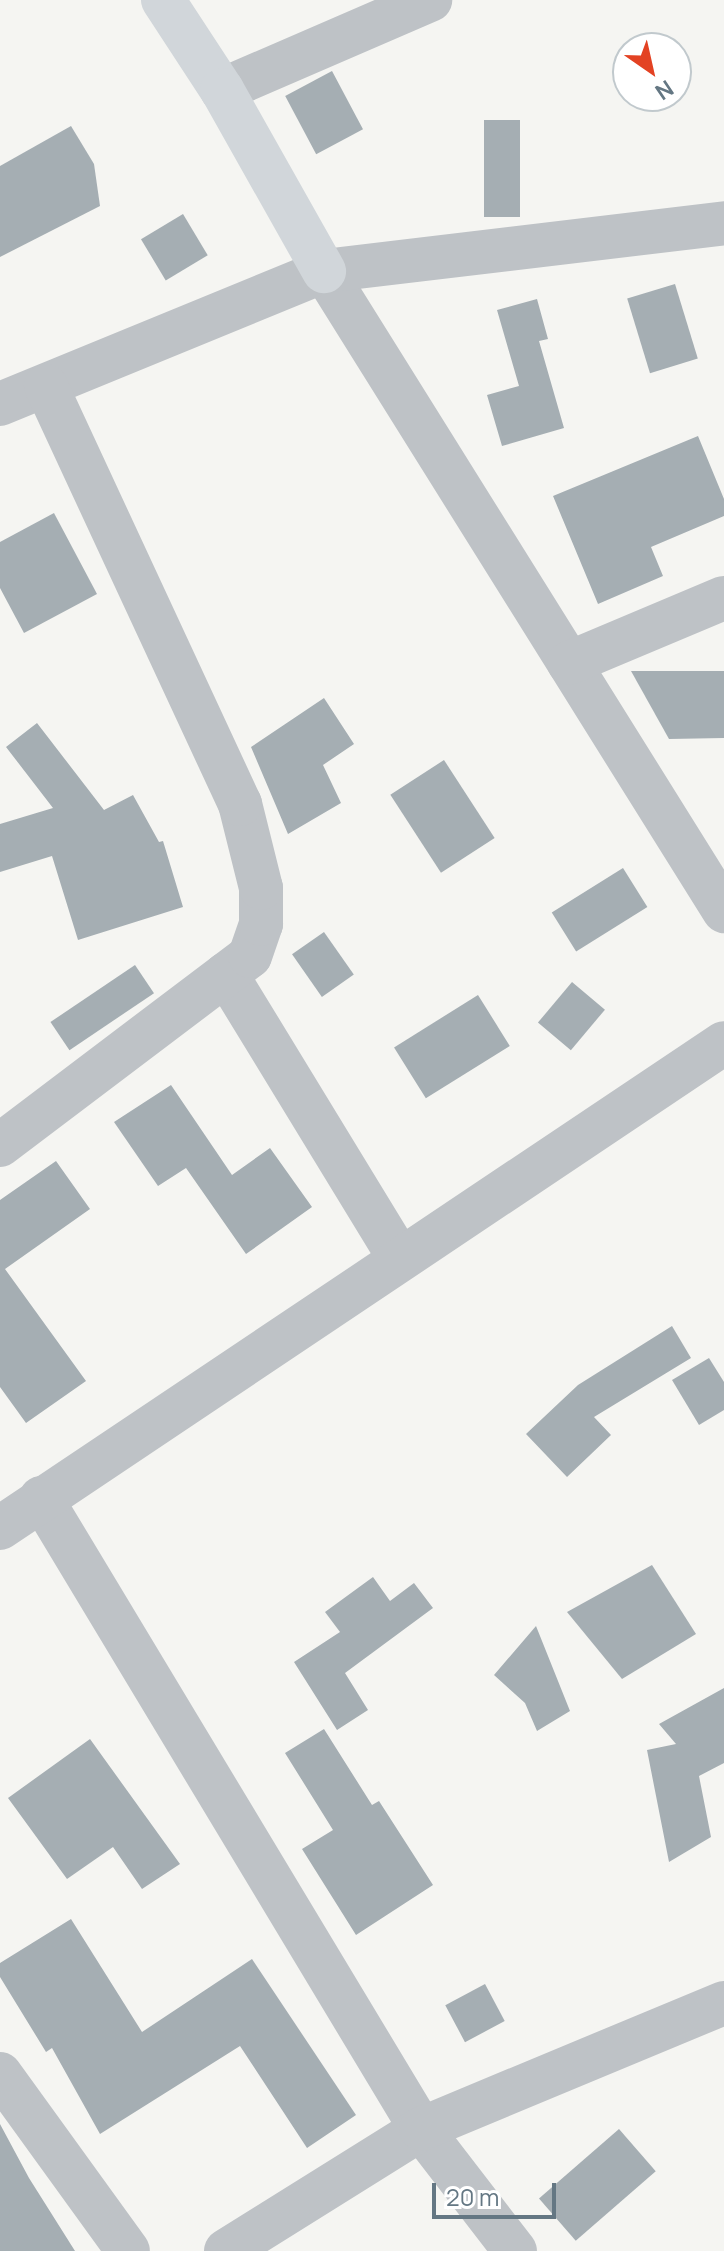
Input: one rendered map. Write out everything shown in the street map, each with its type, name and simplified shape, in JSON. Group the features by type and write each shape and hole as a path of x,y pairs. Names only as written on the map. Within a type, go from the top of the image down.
{"street":[{"path":"163,0 222,90 324,271 724,911"},
{"path":"222,90 430,0"},
{"path":"0,404 324,271 724,223"},
{"path":"0,1145 250,956 261,924 261,888 240,804 46,386"},
{"path":"569,663 724,598"},
{"path":"226,974 399,1257"},
{"path":"0,1528 399,1257 724,1043"},
{"path":"41,1498 421,2129 515,2251"},
{"path":"226,2251 421,2129 724,2003"},
{"path":"0,2074 128,2251"}],"building":[{"path":"332,71 363,129 316,154 285,96"},
{"path":"484,120 520,120 520,217 484,217"},
{"path":"71,126 94,164 100,206 0,257 0,166"},
{"path":"183,214 208,255 166,280 141,239"},
{"path":"675,284 698,359 650,373 627,299"},
{"path":"537,299 548,339 539,341 564,428 502,446 487,395 519,386 497,310"},
{"path":"698,436 724,499 724,516 651,547 663,576 598,604 553,496"},
{"path":"54,513 97,594 24,633 0,588 0,542"},
{"path":"631,671 724,671 724,738 669,739"},
{"path":"324,698 354,744 323,765 341,803 288,834 251,747"},
{"path":"37,723 104,810 133,795 159,842 163,841 183,907 78,940 52,856 0,872 0,824 53,808 6,747"},
{"path":"444,760 495,838 441,873 390,795"},
{"path":"623,868 647,907 576,952 552,913"},
{"path":"324,932 354,975 322,997 292,954"},
{"path":"135,965 154,993 69,1050 50,1022"},
{"path":"572,982 605,1010 571,1050 538,1023"},
{"path":"478,995 510,1046 426,1098 394,1047"},
{"path":"171,1085 232,1175 270,1148 312,1207 246,1254 186,1168 158,1186 114,1122"},
{"path":"56,1161 90,1209 5,1269 86,1381 26,1423 0,1387 0,1200"},
{"path":"672,1326 691,1358 594,1417 611,1435 567,1477 526,1434 578,1385"},
{"path":"709,1358 724,1382 724,1410 699,1425 672,1380"},
{"path":"652,1565 696,1634 622,1679 567,1612"},
{"path":"373,1577 390,1601 414,1583 433,1608 345,1673 368,1710 337,1730 294,1662 340,1632 325,1612"},
{"path":"536,1626 570,1711 537,1731 525,1703 494,1675"},
{"path":"724,1688 724,1763 699,1776 711,1837 669,1862 647,1750 676,1744 659,1724"},
{"path":"324,1729 372,1805 379,1801 433,1885 356,1935 302,1849 333,1830 285,1753"},
{"path":"90,1739 180,1864 142,1889 113,1847 67,1879 8,1798"},
{"path":"71,1919 142,2032 252,1959 356,2115 307,2148 240,2046 100,2134 52,2048 46,2052 0,1977 0,1963"},
{"path":"485,1984 505,2021 465,2042 445,2005"},
{"path":"0,2124 29,2178 75,2251 0,2251"},
{"path":"619,2129 656,2171 576,2241 539,2199"}]}
